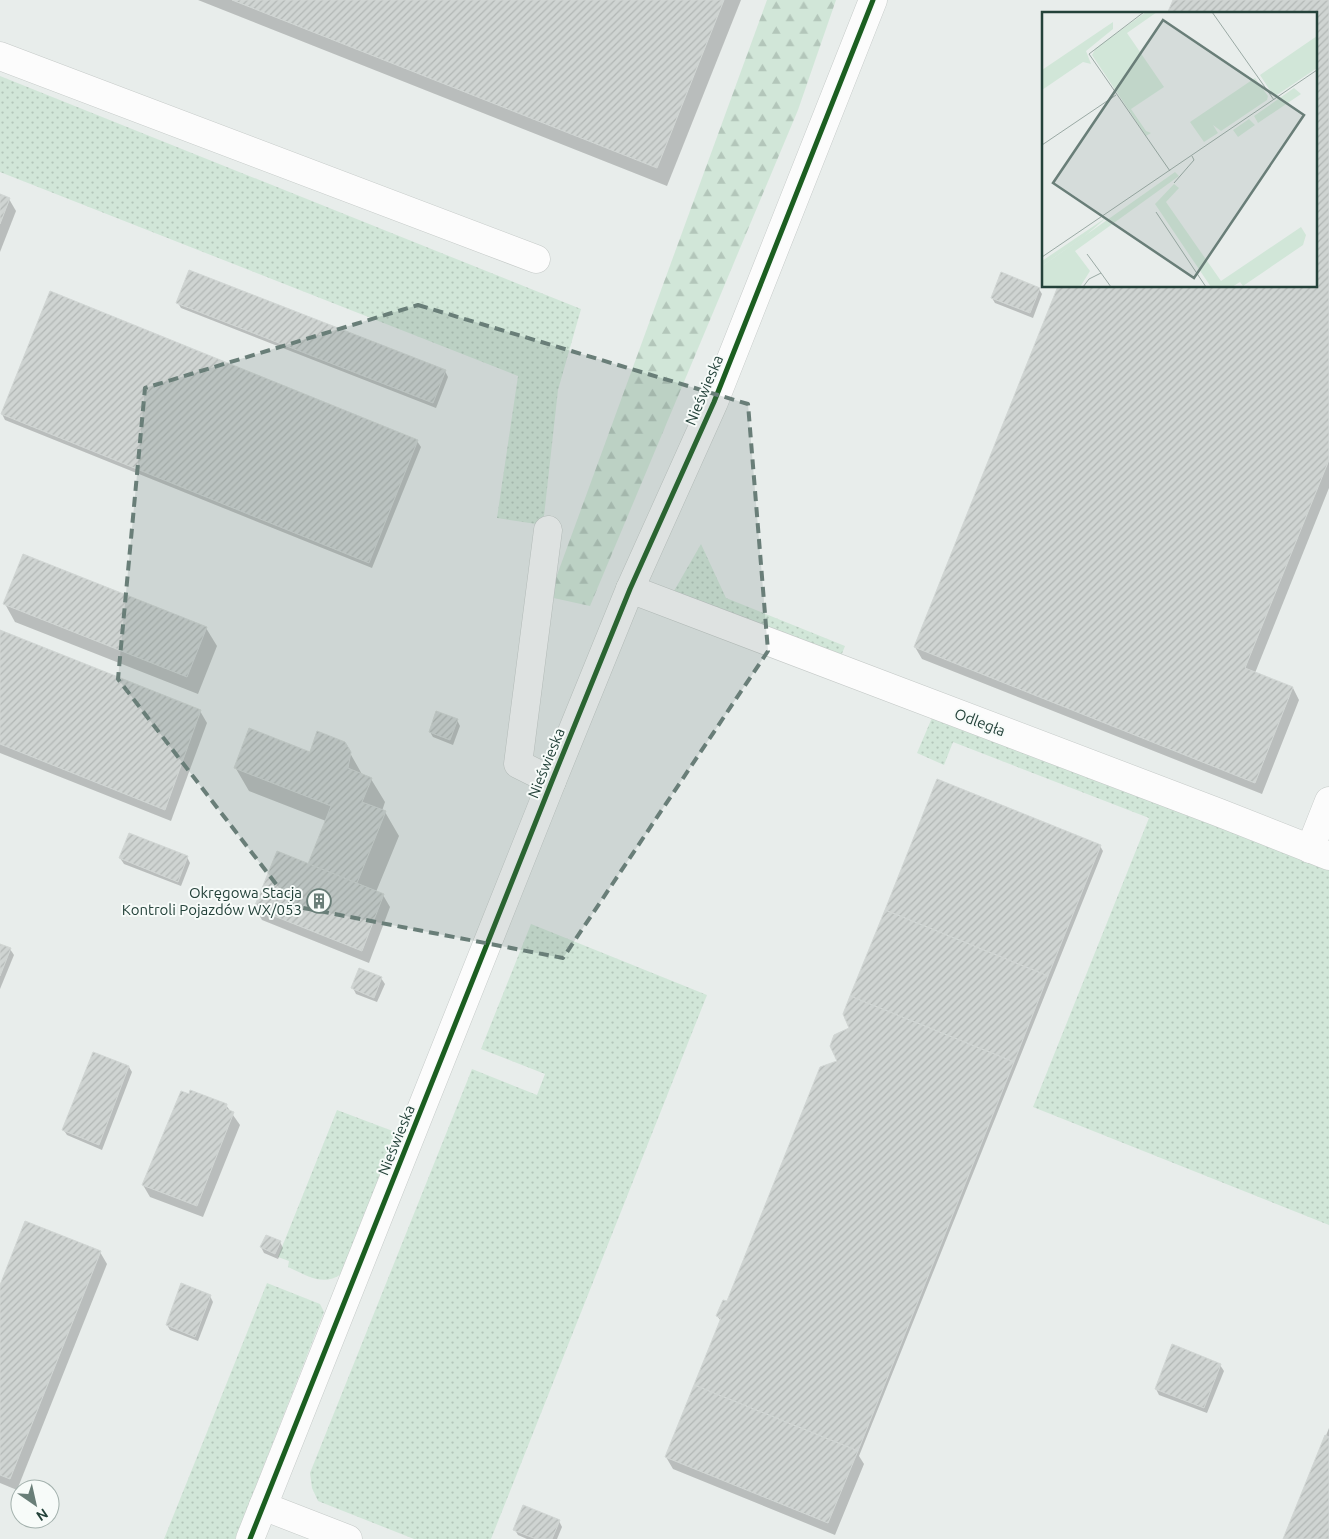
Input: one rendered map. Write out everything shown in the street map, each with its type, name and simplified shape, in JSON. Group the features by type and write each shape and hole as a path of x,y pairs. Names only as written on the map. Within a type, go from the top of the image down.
{"street":[{"name":"Nieświeska","path":"250,1539 552,781 630,589 714,402 873,0"},
{"path":"0,56 536,259"},
{"path":"548,530 518,764 552,781"},
{"name":"Odległa","path":"630,589 1319,853"},
{"path":"1319,853 1329,800"},
{"path":"263,1506 348,1539"}],"highlighted area":[{"path":"418,305 748,404 768,651 563,958 293,906 118,679 145,388"}],"green space":[{"path":"767,0 836,0 798,110 590,606 549,597"},
{"path":"0,76 581,309 558,390 543,525 497,518 518,376 0,172"},
{"path":"701,544 726,598 845,646 839,661 674,591"},
{"path":"934,713 1329,870 1329,1225 1033,1107 1149,818 953,742 944,765 917,753"},
{"path":"531,924 707,995 491,1539 414,1539 318,1501 312,1488 310,1473 472,1069 537,1095 545,1074 481,1049"},
{"path":"337,1110 398,1133 341,1274 328,1280 321,1280 288,1267 289,1261 278,1257"},
{"path":"267,1283 320,1304 324,1312 235,1539 164,1539"}],"building":[{"path":"232,0 724,0 657,168"},
{"path":"1173,0 1329,0 1329,460 1245,668 1293,687 1255,783 914,647 1057,288 1316,288 1316,12 1168,12"},
{"path":"0,194 10,198 0,224"},
{"path":"189,270 446,370 433,403 176,303"},
{"path":"1001,272 1040,288 1030,313 991,298"},
{"path":"50,291 418,440 369,563 1,414"},
{"path":"23,554 207,627 187,677 3,604"},
{"path":"0,630 201,710 165,810 0,744"},
{"path":"436,711 458,719 450,740 429,732"},
{"path":"249,728 310,752 317,731 345,742 351,752 348,768 372,778 362,802 386,811 357,883 308,864 331,806 234,768"},
{"path":"937,779 1101,845 1048,976 885,910"},
{"path":"129,833 188,856 178,882 119,858"},
{"name":"Okręgowa Stacja Kontroli Pojazdów WX/053","path":"277,851 384,894 362,951 254,908"},
{"path":"885,910 1048,976 1014,1062 850,996"},
{"path":"0,944 11,948 0,976"},
{"path":"359,968 382,977 374,998 351,988"},
{"path":"850,996 1014,1062 858,1451 694,1385 721,1318 716,1316 723,1300 727,1301 820,1067 837,1061 830,1046 834,1035 849,1028 843,1014"},
{"path":"93,1052 129,1066 99,1145 62,1130"},
{"path":"190,1090 227,1104 226,1109 234,1112 197,1206 142,1185 181,1091 189,1094"},
{"path":"25,1221 101,1251 10,1479 0,1475 0,1285"},
{"path":"266,1235 281,1241 275,1254 260,1247"},
{"path":"181,1283 211,1295 195,1337 166,1325"},
{"path":"1172,1344 1221,1364 1204,1408 1155,1389"},
{"path":"694,1385 858,1451 828,1523 665,1457"},
{"path":"1325,1435 1329,1437 1329,1539 1283,1539"},
{"path":"523,1505 560,1520 552,1539 536,1539 513,1530"}],"cycle path":[{"path":"250,1539 552,781 630,589 714,402 873,0"}],"place":[{"name":"Okręgowa Stacja Kontroli Pojazdów WX/053","path":"319,901"}]}
